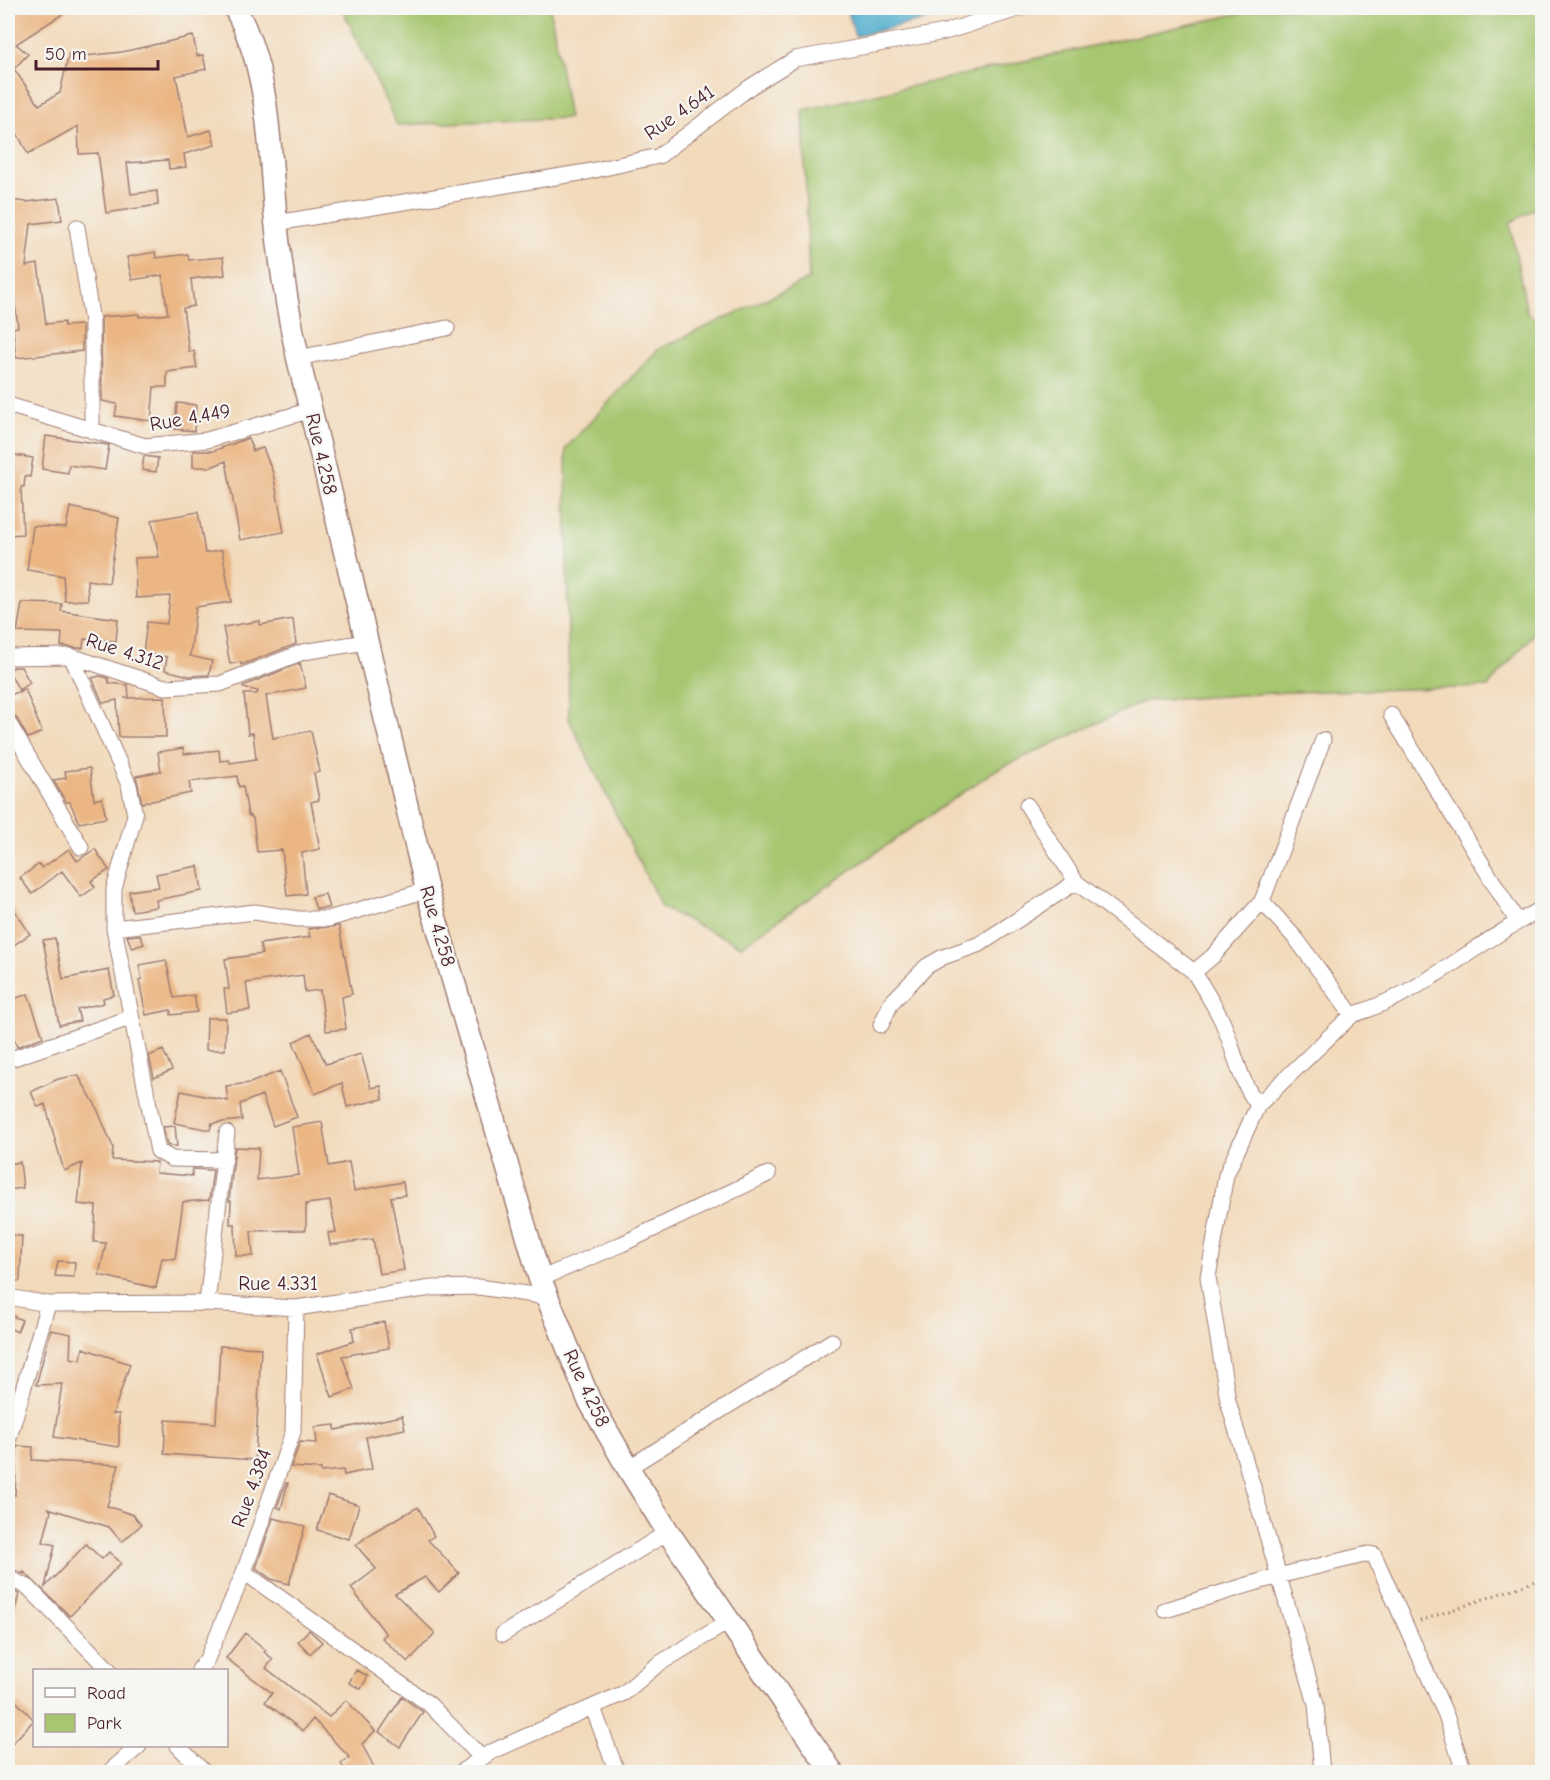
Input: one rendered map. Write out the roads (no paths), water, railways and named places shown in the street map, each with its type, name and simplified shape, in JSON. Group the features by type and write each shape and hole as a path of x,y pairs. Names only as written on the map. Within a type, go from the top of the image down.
{"highway":[{"name":"Rue 4.258","path":"235,8 252,45 266,102 276,223 285,296 366,642 427,890 544,1288 589,1400 628,1468 668,1533 832,1773"}],"street":[{"name":"Rue 4.641","path":"276,223 586,172 659,156 750,87 795,59 945,32 1021,8"},
{"path":"77,227 92,322 92,431"},
{"path":"298,358 447,327"},
{"name":"Rue 4.449","path":"8,405 145,446 207,440 311,410"},
{"name":"Rue 4.312","path":"8,657 71,656 165,687 220,684 303,652 366,642"},
{"path":"71,656 129,785 135,815 114,889 114,928 158,1151 172,1159 225,1160"},
{"path":"1390,715 1517,921"},
{"path":"8,722 81,847"},
{"path":"1194,972 1214,956 1262,901 1323,740"},
{"path":"1027,806 1076,882 1194,972 1222,1021 1237,1069 1246,1089 1258,1106"},
{"path":"881,1025 891,1003 927,966 943,957 980,944 1076,882"},
{"path":"114,928 255,912 298,919 327,919 427,890"},
{"path":"1262,901 1297,940 1352,1015"},
{"path":"1322,1773 1316,1704 1228,1401 1208,1277 1227,1175 1258,1106 1352,1015 1371,1010 1425,982 1517,921 1542,909"},
{"path":"8,1060 130,1018"},
{"path":"207,1303 227,1133"},
{"path":"544,1288 622,1244 768,1174"},
{"name":"Rue 4.331","path":"8,1297 48,1304 207,1303 296,1308 432,1288 544,1288"},
{"path":"8,1441 48,1304"},
{"name":"Rue 4.384","path":"200,1669 207,1659 244,1572 293,1432 296,1308"},
{"path":"628,1468 832,1341"},
{"path":"503,1634 668,1533"},
{"path":"1165,1610 1278,1576 1368,1554 1374,1555 1446,1715 1464,1773"},
{"path":"244,1572 429,1704 482,1758"},
{"path":"8,1578 27,1587 107,1669"},
{"path":"461,1773 482,1758 624,1693 657,1665 728,1622"},
{"path":"593,1708 617,1773"},
{"path":"110,1773 138,1747"},
{"path":"179,1747 204,1773"}],"water":[{"path":"847,8 964,8 964,11 855,36"}]}
